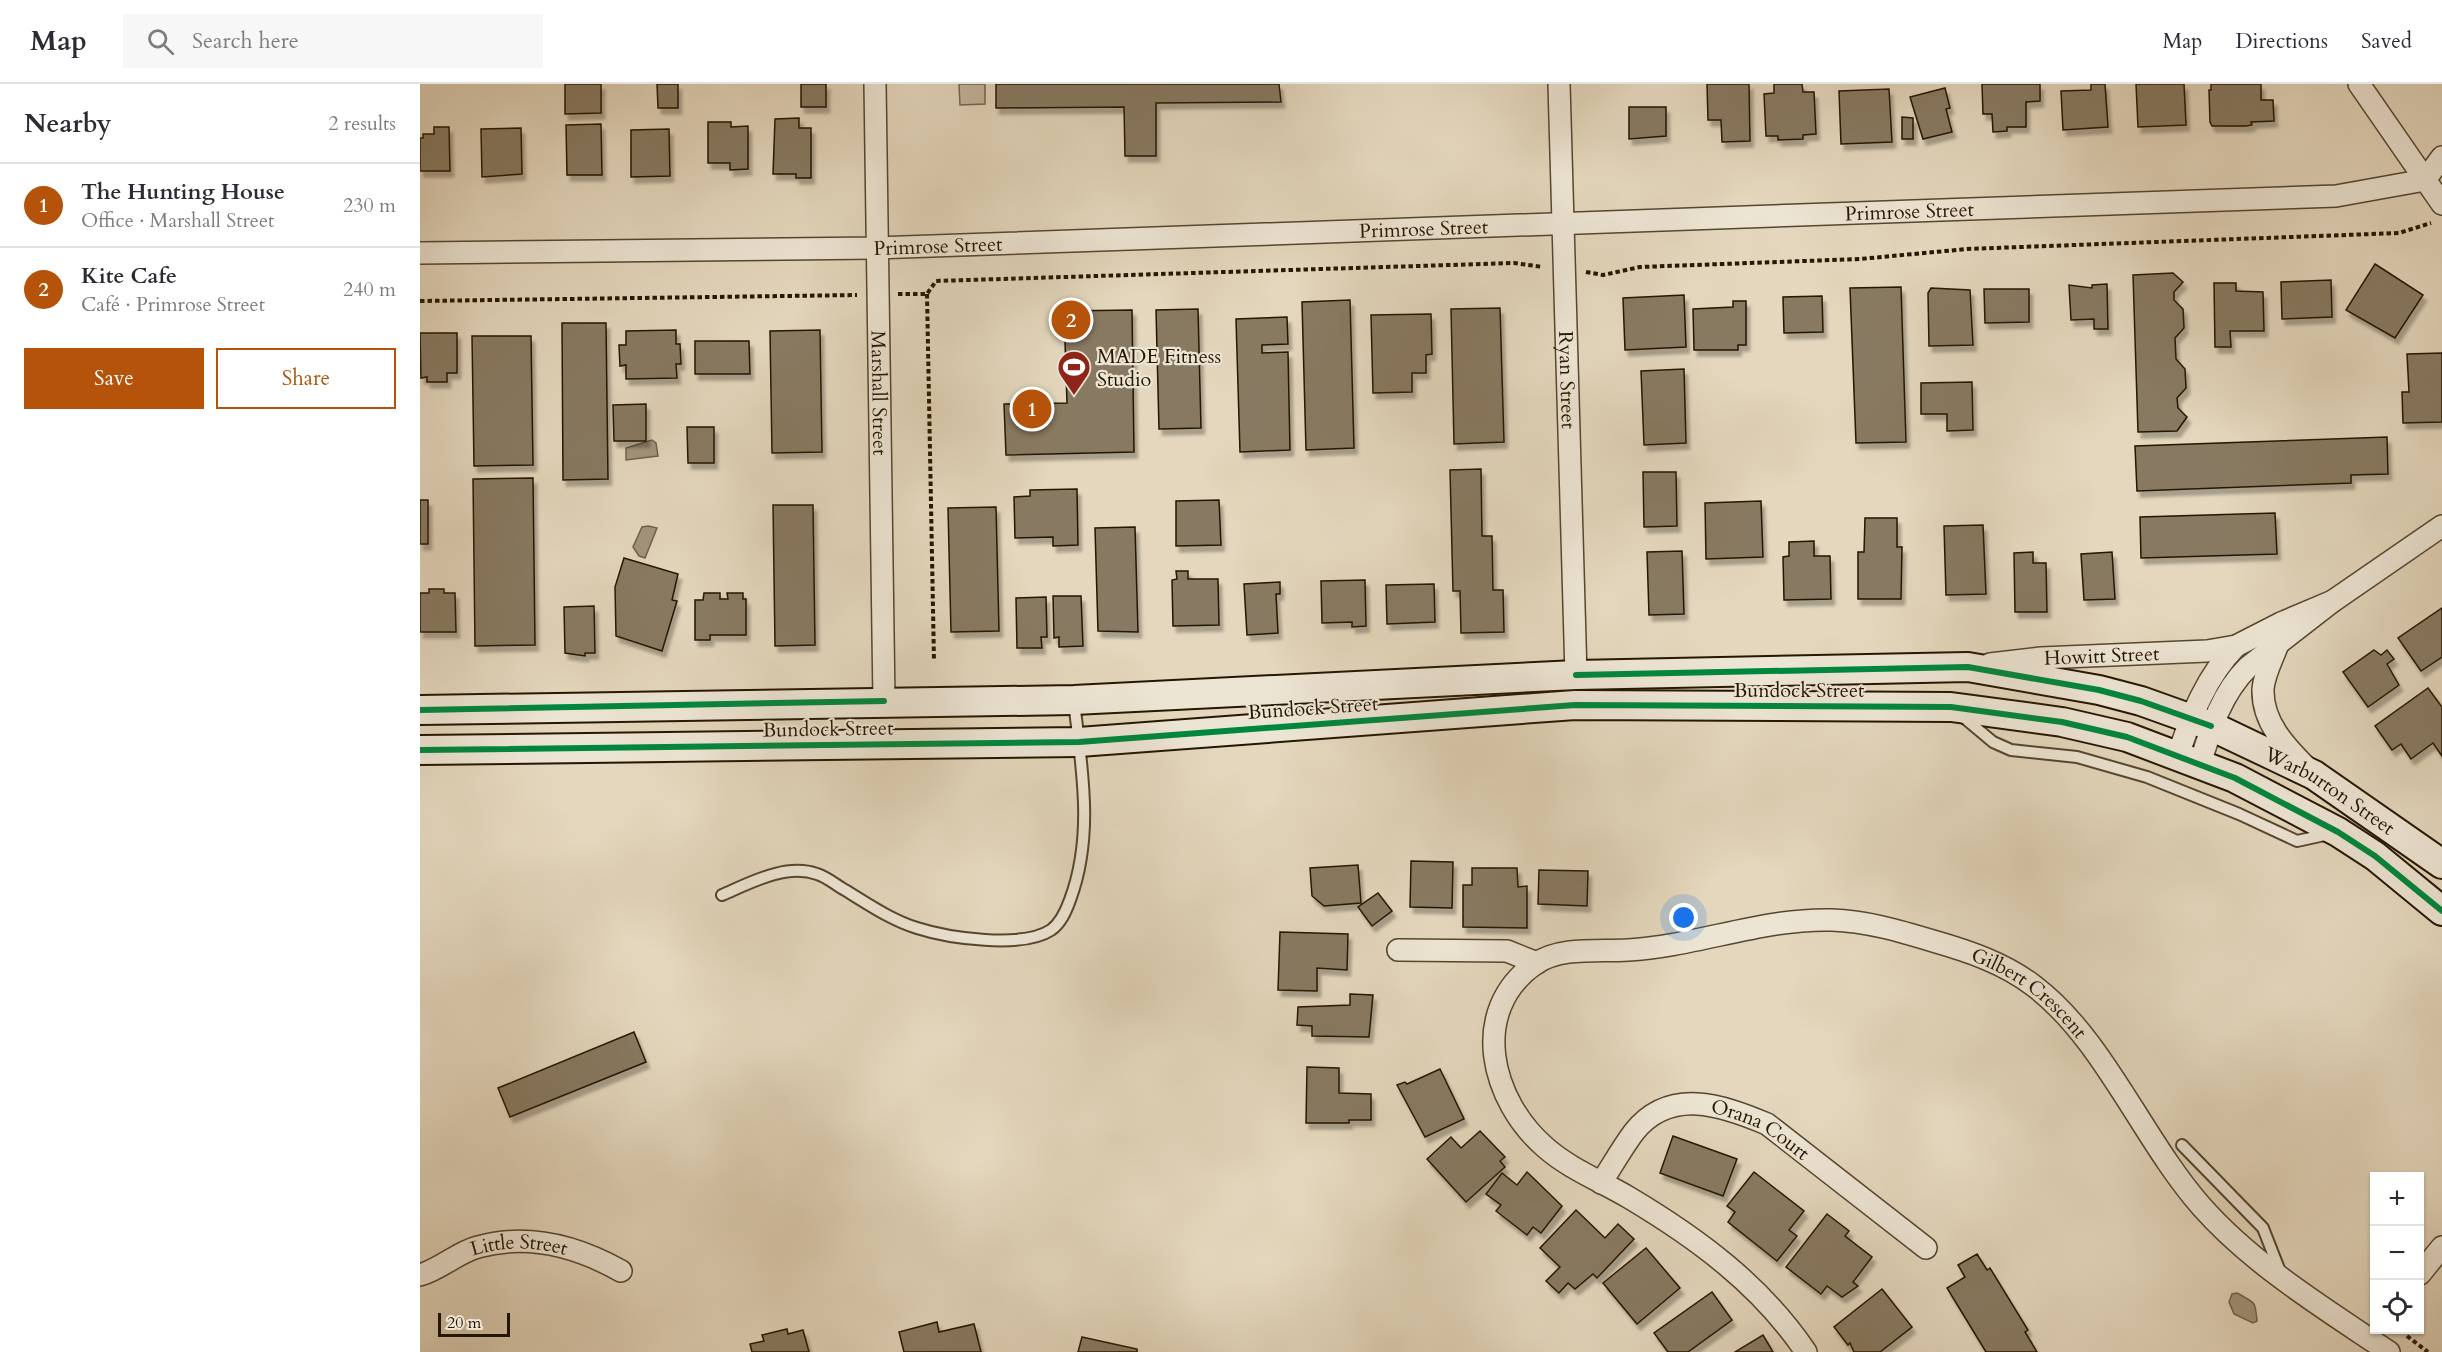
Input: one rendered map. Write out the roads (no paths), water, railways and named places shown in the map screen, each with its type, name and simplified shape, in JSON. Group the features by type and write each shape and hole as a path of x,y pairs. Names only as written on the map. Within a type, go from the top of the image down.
{"main road":[{"name":"Bundock Street","path":"420,710 884,701 1074,700 1576,675 1968,667 2099,690 2141,701 2201,722"},
{"name":"Bundock Street","path":"420,750 1078,742 1575,705 1951,707 2062,722 2127,737 2189,760"},
{"name":"Warburton Street","path":"2201,722 2314,775 2442,864"},
{"name":"Warburton Street","path":"2189,760 2272,795 2338,832 2375,856 2442,910"}],"street":[{"name":"Marshall Street","path":"875,84 875,248 884,701"},
{"name":"Ryan Street","path":"1559,84 1576,675"},
{"path":"2359,84 2442,204"},
{"path":"2425,180 2442,157"},
{"name":"Primrose Street","path":"420,253 875,248 2336,196 2425,180"},
{"name":"Howitt Street","path":"2201,722 2236,679 2278,644 2333,601 2442,526"},
{"name":"Howitt Street","path":"1968,667 2040,658 2207,651 2236,646 2281,623 2333,601"},
{"path":"2278,644 2263,689 2268,718 2291,752 2314,775"},
{"name":"Howitt Street","path":"2189,760 2218,665 2236,646"},
{"name":"Gilbert Crescent","path":"1806,1352 1785,1322 1725,1263 1656,1214 1546,1148 1519,1116 1498,1078 1492,1034 1504,995 1537,963 1575,951 1660,948 1788,922 1833,920 1874,925 1996,963 2033,985 2057,1006 2119,1088 2175,1175 2230,1237 2282,1276 2370,1332"},
{"path":"1398,950 1507,951 1537,963"},
{"name":"Orana Court","path":"1601,1183 1635,1131 1651,1116 1672,1104 1701,1105 1736,1111 1767,1124 1926,1248"},
{"name":"Little Street","path":"420,1275 477,1247 513,1242 542,1242 570,1248 595,1257 621,1271"},
{"path":"2424,1269 2442,1247"},
{"name":"Gilbert Crescent","path":"2372,1334 2389,1352"}],"lane":[{"path":"722,896 760,878 795,871 818,874 885,915 917,928 992,941 1029,937 1051,931 1064,916 1075,888 1086,822 1074,700"},
{"path":"1951,707 1994,742 2011,750 2077,757 2147,777 2239,814 2297,841 2338,832"},
{"path":"2182,1145 2263,1228 2282,1276"}],"place":[{"name":"Kite Cafe","path":"1071,320"},
{"name":"MADE Fitness Studio","path":"1074,396"},
{"name":"The Hunting House","path":"1032,409"}]}
